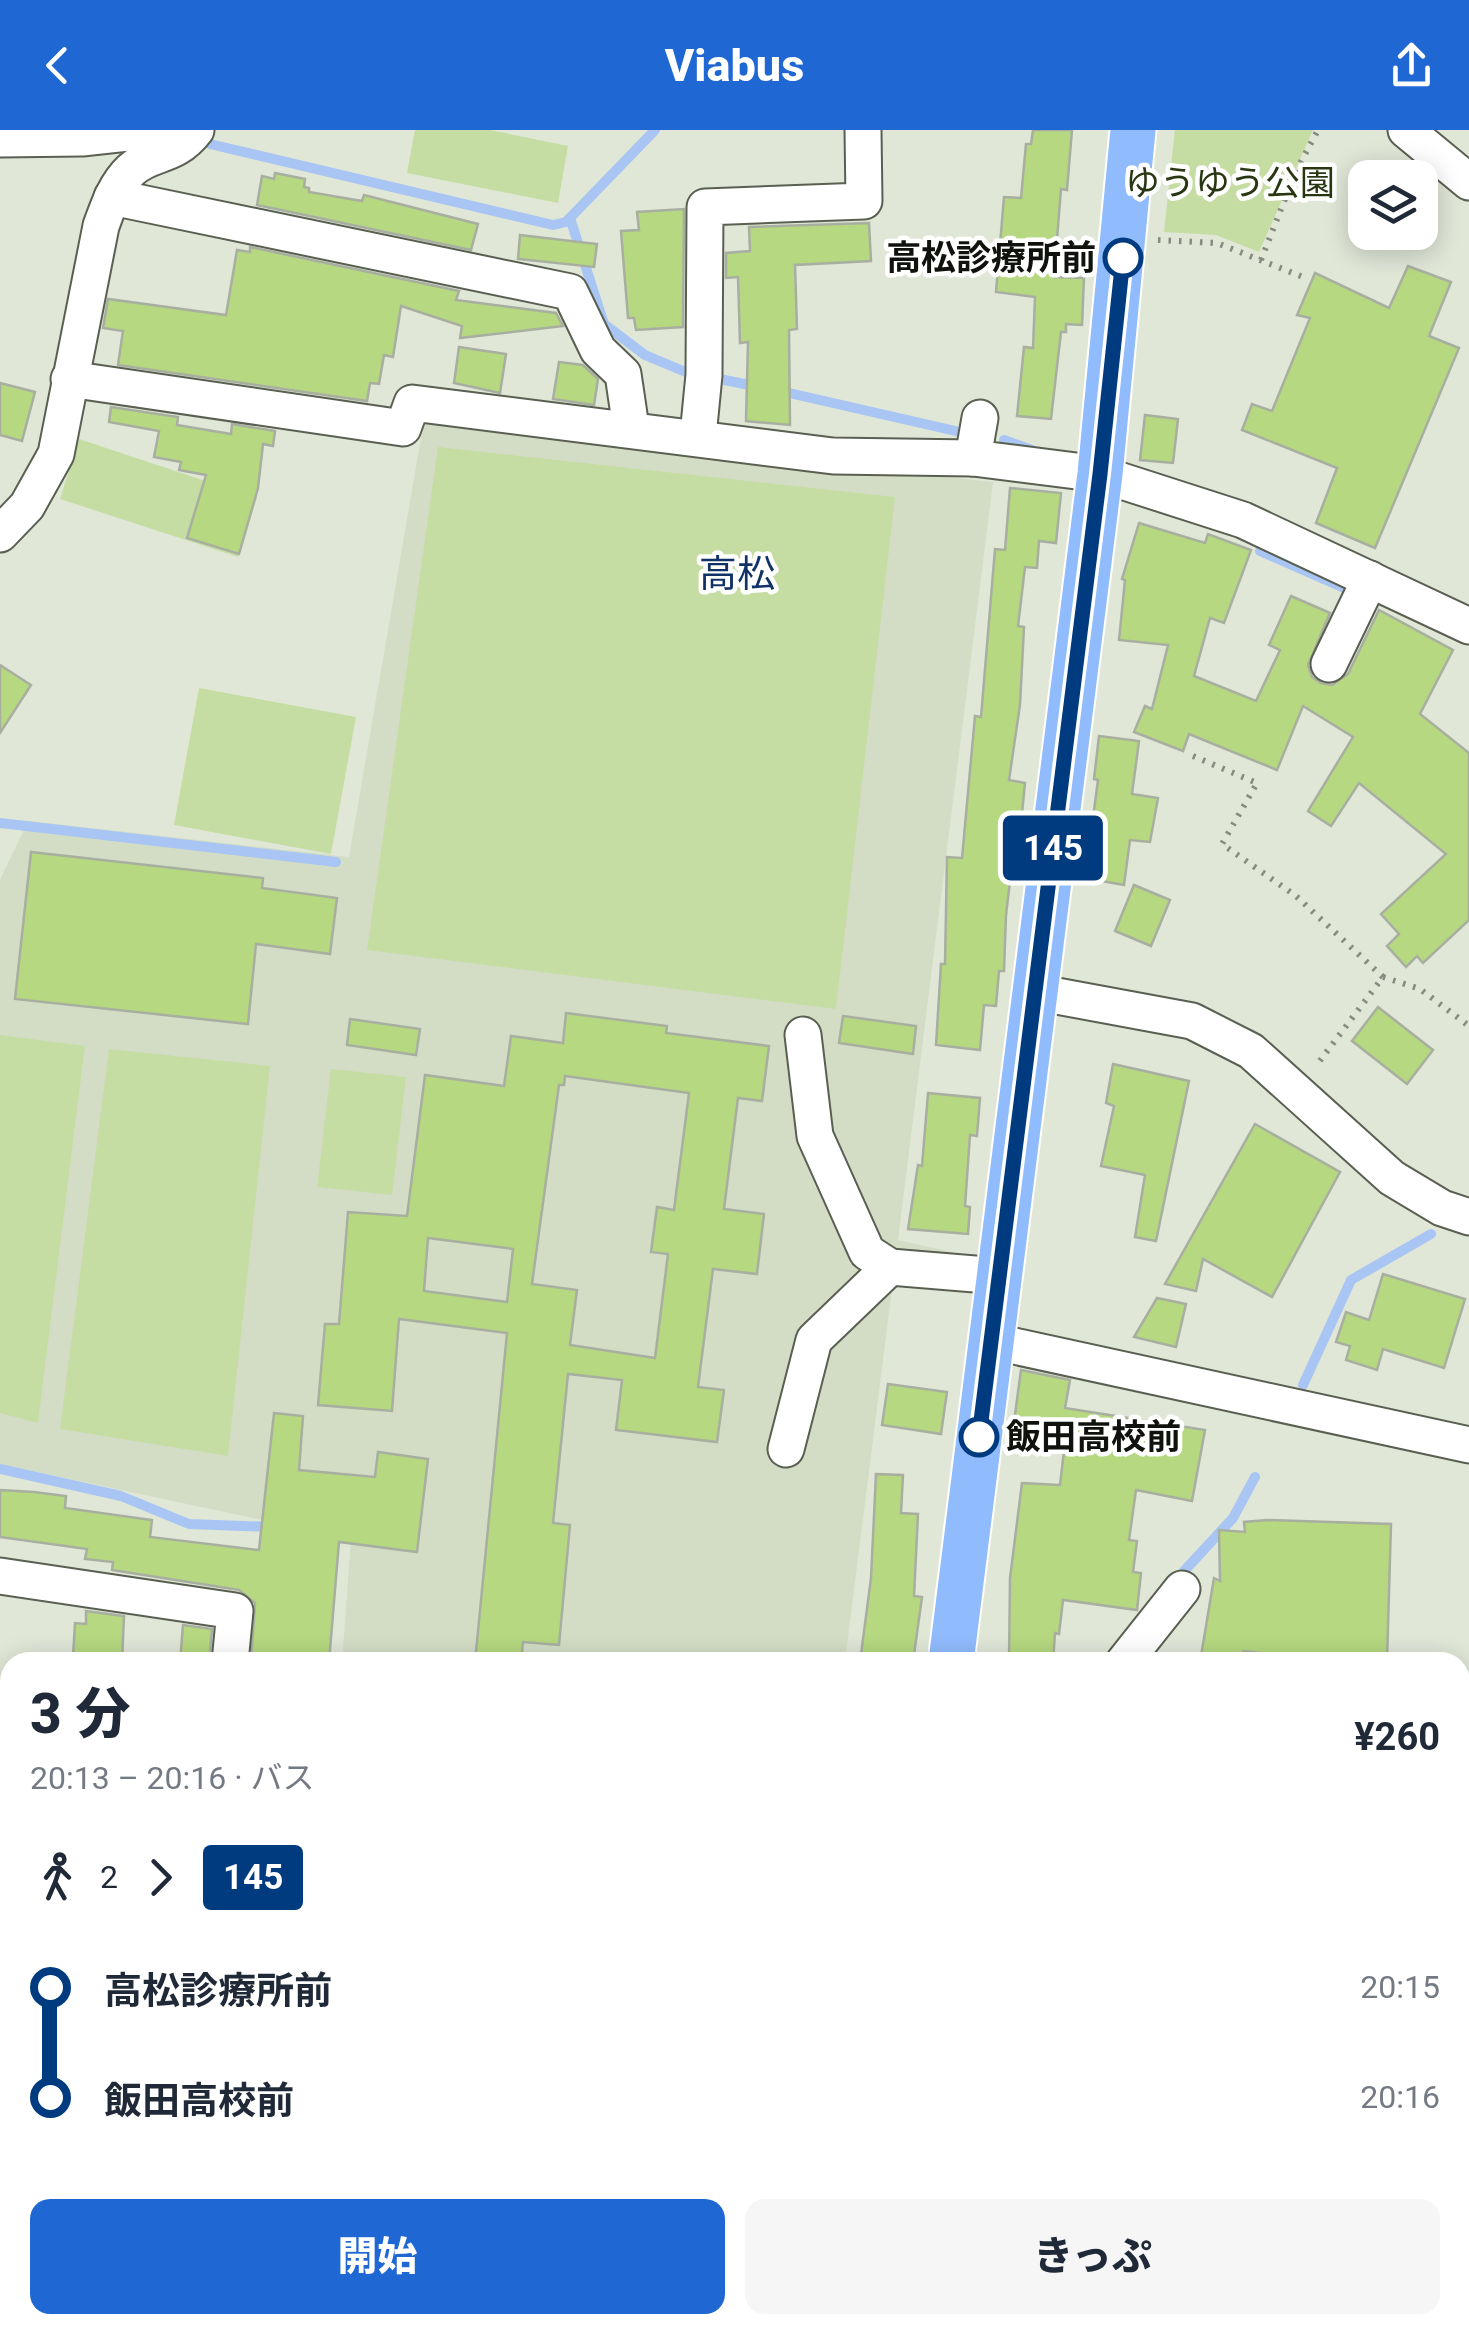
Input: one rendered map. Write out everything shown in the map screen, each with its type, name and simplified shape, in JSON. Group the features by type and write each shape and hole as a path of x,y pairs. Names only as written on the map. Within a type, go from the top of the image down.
{"main road":[{"path":"952,1652 1100,474 1133,130"}],"street":[{"path":"0,139 82,138 155,130"},
{"path":"0,534 27,506 56,454 101,226 112,197 132,168 184,147 196,130"},
{"path":"698,436 704,375 705,207 864,201 863,130"},
{"path":"1406,130 1469,182"},
{"path":"112,197 570,292 598,350 622,374 631,428"},
{"path":"69,379 402,428 412,402 833,456 973,458 1100,474 1243,520 1469,626"},
{"path":"973,458 980,418"},
{"path":"1329,664 1370,579"},
{"path":"1035,992 1192,1021 1250,1052 1392,1178 1442,1208 1469,1217"},
{"path":"802,1035 815,1136 867,1252 890,1267 999,1276"},
{"path":"786,1449 814,1340 890,1267"},
{"path":"991,1341 1469,1445"},
{"path":"0,1576 235,1611 231,1652"},
{"path":"1132,1652 1182,1589"}],"path":[{"path":"1261,260 1296,172 1318,130"},
{"path":"1152,239 1217,243 1303,277"},
{"path":"1193,756 1256,783 1222,844 1296,896 1382,977 1420,989 1469,1026"},
{"path":"1296,1092 1382,977"}],"shaded area":[{"path":"424,420 993,482 898,1240 974,1257 892,1289 846,1652 343,1652 351,1539 0,1464 0,880 28,821 349,857"}],"green space":[{"path":"415,130 490,130 568,146 558,203 407,173"},
{"name":"ゆうゆう公園","path":"1175,130 1313,130 1259,252 1216,235 1164,232"},
{"path":"79,439 257,498 238,557 60,499"},
{"path":"438,447 895,497 836,1009 367,950"},
{"path":"199,688 356,717 331,854 174,825"},
{"path":"0,1035 85,1046 38,1423 0,1413"},
{"path":"109,1049 270,1066 228,1456 60,1429"},
{"path":"331,1069 406,1077 392,1195 317,1187"}],"building":[{"path":"1033,130 1072,130 1067,190 1061,189 1054,277 1084,278 1082,325 1066,324 1066,332 1061,332 1051,419 1017,416 1024,347 1033,348 1035,297 996,292 1004,197 1021,198 1026,144 1031,144"},
{"path":"275,173 305,179 304,187 309,192 362,201 364,195 478,224 471,250 257,205 262,176 274,179"},
{"path":"684,209 683,327 636,330 634,318 628,318 621,231 639,230 637,212"},
{"path":"869,223 871,261 795,265 797,329 789,330 790,425 746,421 748,342 740,343 738,277 726,278 726,253 750,251 749,227"},
{"path":"520,235 597,244 594,267 518,259"},
{"path":"250,247 459,291 456,300 556,313 563,326 460,338 462,326 401,306 393,357 384,355 379,384 370,383 367,401 118,365 123,331 103,328 108,299 226,315 237,250 250,252"},
{"path":"1408,266 1451,282 1429,336 1459,348 1375,548 1316,523 1337,468 1242,430 1252,404 1272,411 1310,318 1297,315 1315,273 1389,308"},
{"path":"459,347 506,354 500,393 454,383"},
{"path":"559,362 583,365 598,379 594,405 553,399"},
{"path":"0,383 35,392 22,441 0,435"},
{"path":"111,407 178,417 177,425 231,434 232,424 275,431 273,446 263,444 258,488 239,554 187,538 206,475 179,470 181,462 154,457 159,431 109,422"},
{"path":"1145,415 1178,419 1173,463 1140,460"},
{"path":"1010,488 1061,493 1056,543 1039,541 1037,568 1025,567 1018,626 1024,627 1020,705 1009,780 1025,783 1017,864 1012,864 1006,915 1004,971 999,971 996,1006 984,1005 980,1050 936,1045 941,964 945,964 947,857 962,858 975,716 981,717 995,549 1005,550"},
{"path":"1139,523 1205,543 1208,534 1251,550 1224,623 1210,618 1194,676 1256,701 1280,650 1269,645 1291,596 1330,613 1308,665 1312,677 1321,683 1332,685 1348,674 1379,610 1453,650 1420,714 1469,753 1469,920 1423,963 1417,956 1406,967 1387,946 1399,934 1381,914 1446,854 1359,783 1331,826 1308,811 1353,737 1303,706 1277,770 1189,734 1183,751 1134,732 1145,706 1152,709 1168,645 1119,640 1125,580 1122,579"},
{"path":"0,665 31,685 0,733"},
{"path":"1099,736 1139,741 1132,794 1158,798 1150,842 1130,840 1124,885 1085,878 1098,780 1094,779"},
{"path":"31,852 263,878 262,888 337,898 330,954 256,944 248,1024 15,999"},
{"path":"1134,885 1170,900 1151,946 1115,931"},
{"path":"1378,1007 1433,1050 1407,1084 1352,1041"},
{"path":"566,1013 667,1026 666,1033 769,1046 762,1101 738,1098 724,1209 764,1214 757,1274 713,1269 698,1387 724,1390 717,1442 616,1430 622,1380 568,1374 553,1523 570,1525 559,1645 523,1642 522,1652 476,1652 507,1333 399,1319 392,1411 318,1405 325,1324 339,1324 348,1212 407,1216 425,1075 504,1086 511,1036 563,1043","holes":["565,1076 689,1093 674,1210 657,1207 651,1252 668,1254 655,1358 570,1345 577,1290 532,1284 559,1085 564,1085","428,1238 513,1249 507,1302 424,1291"]},
{"path":"843,1016 916,1026 913,1054 839,1043"},
{"path":"350,1019 420,1029 416,1055 347,1045"},
{"path":"1113,1064 1189,1081 1156,1241 1135,1237 1145,1175 1101,1166 1114,1106 1106,1103"},
{"path":"928,1093 980,1098 977,1136 970,1135 965,1206 970,1207 968,1234 908,1229 918,1165 922,1166"},
{"path":"1255,1124 1340,1172 1272,1297 1203,1259 1196,1291 1165,1284"},
{"path":"1383,1274 1465,1299 1444,1368 1383,1349 1377,1370 1346,1360 1350,1346 1336,1342 1346,1312 1369,1320"},
{"path":"1157,1298 1186,1304 1176,1347 1134,1337"},
{"path":"1021,1370 1070,1380 1065,1408 1205,1430 1192,1501 1136,1490 1129,1540 1137,1541 1133,1572 1141,1573 1137,1610 1063,1600 1054,1652 1009,1652 1010,1578 1022,1483 1060,1485 1064,1451 1011,1444"},
{"path":"888,1384 947,1392 941,1434 882,1425"},
{"path":"274,1413 303,1416 299,1470 375,1477 378,1452 428,1459 417,1552 339,1542 330,1652 252,1652 255,1603 239,1590 112,1570 113,1562 85,1559 87,1549 0,1537 0,1490 66,1496 65,1508 152,1520 150,1537 259,1550"},
{"path":"876,1474 903,1475 901,1513 918,1514 914,1596 922,1597 914,1652 861,1652 871,1578"},
{"path":"1244,1522 1391,1524 1387,1652 1202,1652 1214,1578 1220,1581 1219,1530 1245,1532"},
{"path":"86,1611 124,1616 122,1652 73,1652 75,1623 86,1624"},
{"path":"183,1625 212,1629 210,1652 181,1652"}],"waterway":[{"path":"210,144 553,225 566,222 655,130"},
{"path":"570,218 604,324 645,355 688,373"},
{"path":"719,379 760,387"},
{"path":"776,390 960,432"},
{"path":"1004,440 1032,450"},
{"path":"1260,551 1351,591"},
{"path":"0,823 336,862"},
{"path":"1303,1385 1351,1280 1431,1234"},
{"path":"0,1469 121,1496 189,1524 273,1527"},
{"path":"1174,1582 1233,1518 1255,1477"}],"bus line":[{"name":"145","path":"979,1437 1100,474 1123,258"}],"place":[{"name":"高松診療所前","path":"1123,258"},
{"name":"飯田高校前","path":"979,1437"}],"district":[{"name":"高松","path":"737,574"}]}
